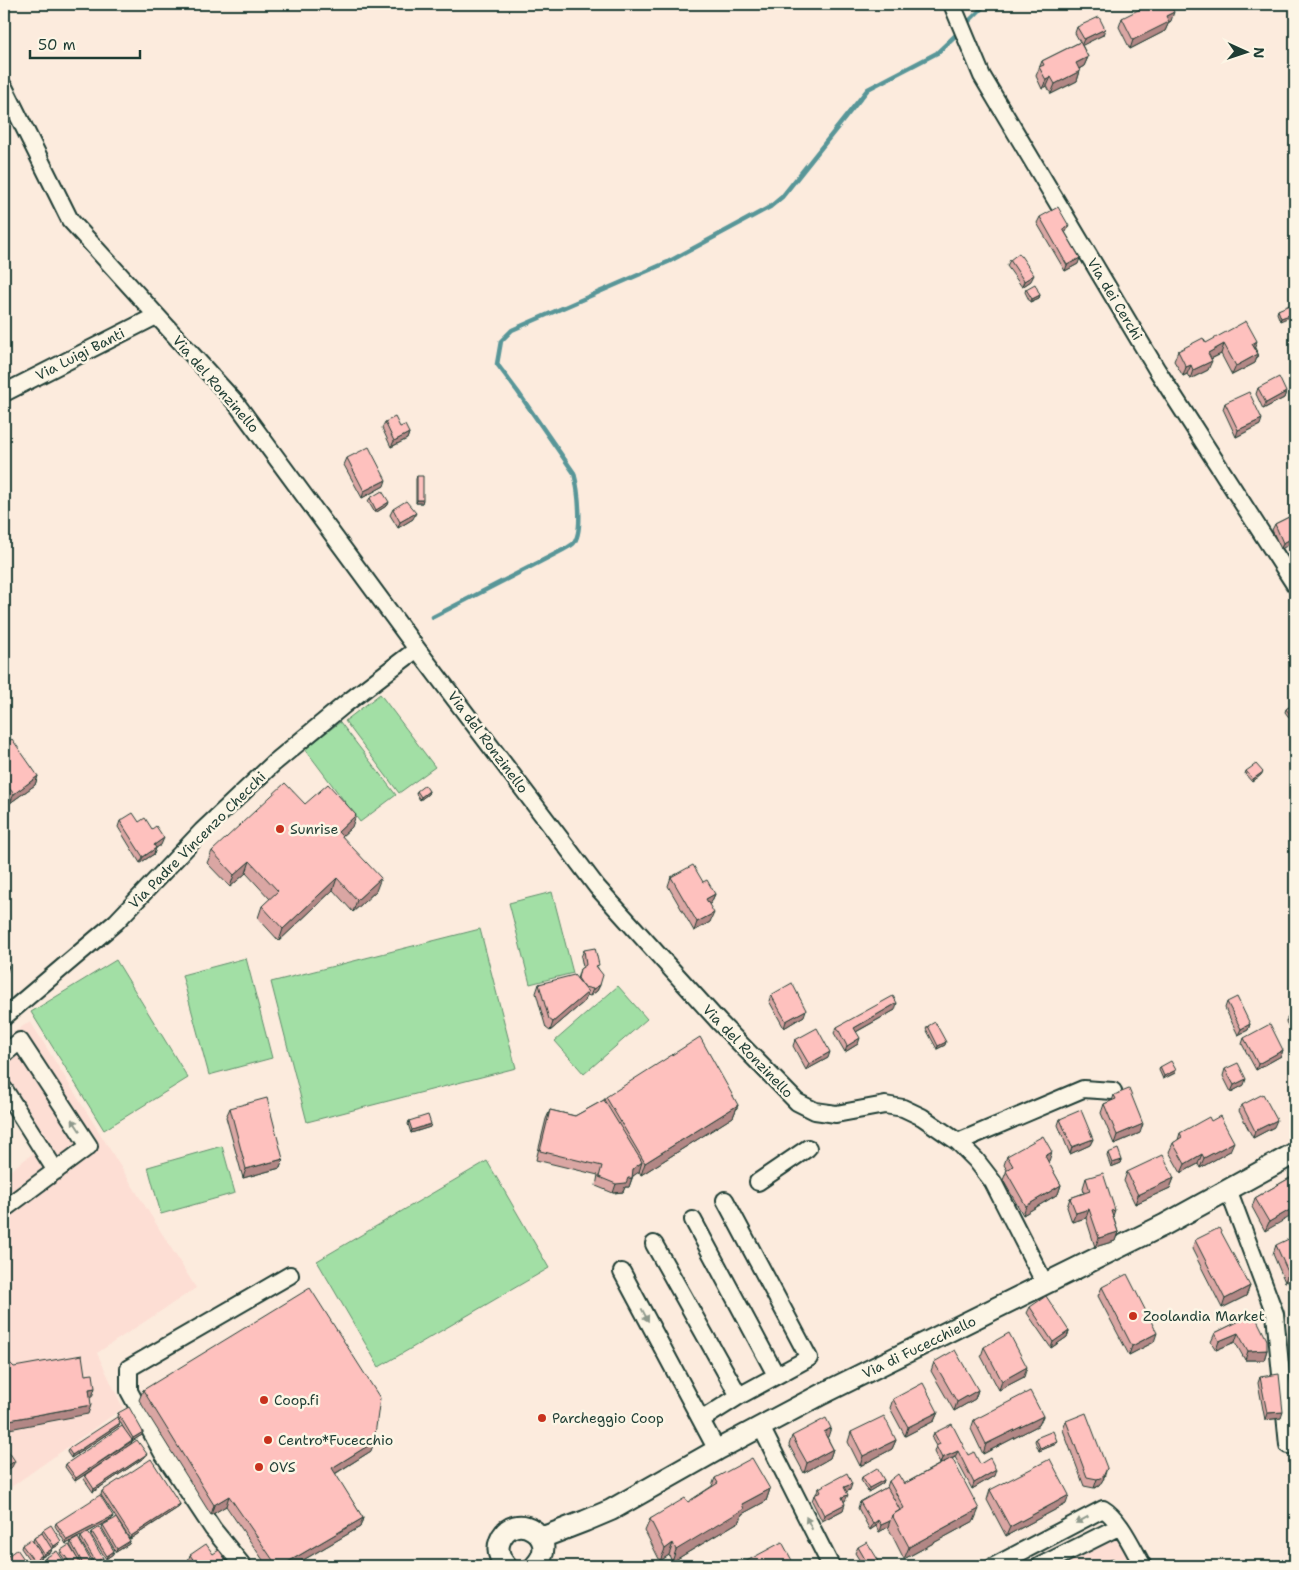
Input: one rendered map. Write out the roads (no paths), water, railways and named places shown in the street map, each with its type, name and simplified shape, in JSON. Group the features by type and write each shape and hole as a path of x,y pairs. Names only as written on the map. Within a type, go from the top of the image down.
{"main road":[{"name":"Via di Fucecchiello","path":"541,1538 611,1510 717,1450 822,1394 1164,1225 1295,1153"},
{"path":"506,1566 502,1561 498,1546 505,1532 511,1528 525,1526 537,1532 541,1538 544,1550 539,1562 535,1566"}],"street":[{"name":"Via dei Cerchi","path":"953,8 982,76 1157,370 1295,585"},
{"name":"Via del Ronzinello","path":"4,88 70,220 236,403 417,649 597,887 719,1022 797,1102 815,1111 836,1114 884,1106 903,1108 922,1117 958,1142 976,1160 993,1182 1045,1284"},
{"name":"Via Luigi Banti","path":"4,393 156,316"},
{"name":"Via Padre Vincenzo Checchi","path":"4,1017 116,922 202,831 274,763 344,705 417,649"},
{"path":"4,1054 20,1041 89,1146 4,1209"},
{"path":"4,1089 56,1171"},
{"path":"958,1142 1083,1089 1113,1091"},
{"path":"758,1182 808,1148"},
{"path":"1228,1189 1275,1314 1288,1445"},
{"path":"701,1420 809,1358 726,1200"},
{"path":"693,1220 776,1376"},
{"path":"654,1244 740,1396"},
{"path":"622,1272 717,1450"},
{"path":"243,1566 213,1529 162,1452 128,1391 129,1368 290,1276"},
{"path":"761,1427 831,1566"},
{"path":"994,1566 1103,1509 1110,1513 1120,1526 1143,1566"},
{"path":"1040,1566 1120,1526"}],"waterway":[{"path":"964,26 986,4"},
{"path":"433,617 568,547 573,544 578,530 578,499 574,473 497,364 501,341 512,330 668,262 770,207 782,197 868,89 937,53 959,32"}],"place":[{"name":"Sunrise","path":"280,829"},
{"name":"Zoolandia Market","path":"1133,1316"},
{"name":"Coop.fi","path":"264,1400"},
{"name":"Parcheggio Coop","path":"542,1418"},
{"name":"Centro*Fucecchio","path":"268,1440"},
{"name":"OVS","path":"259,1467"}]}
